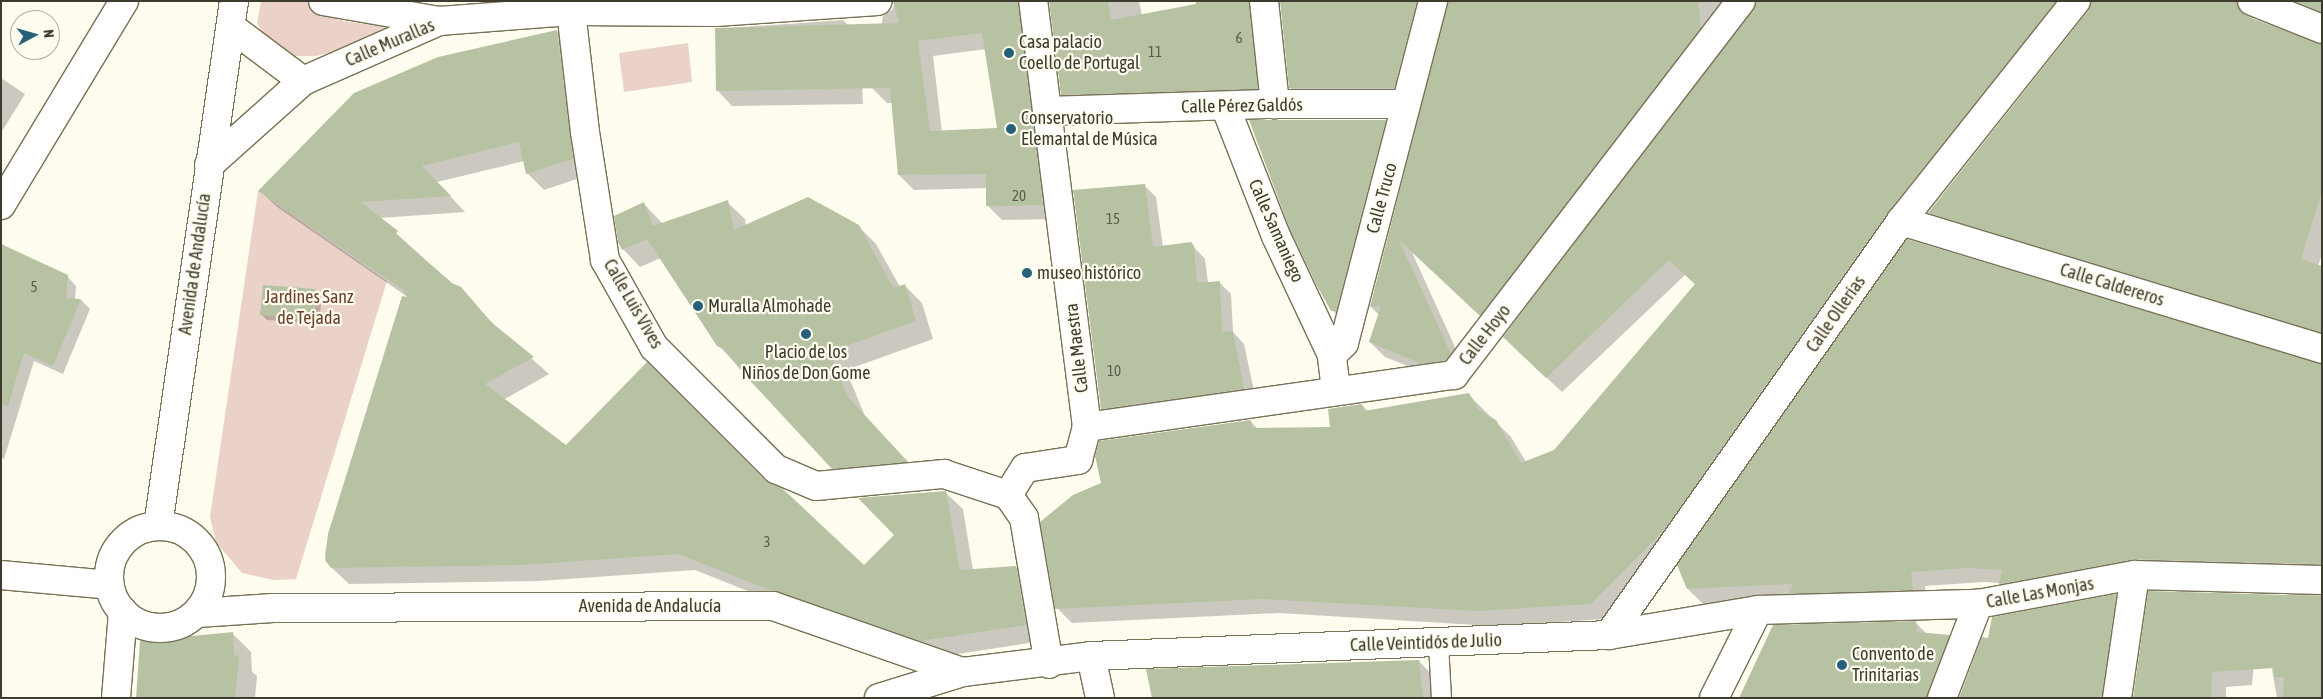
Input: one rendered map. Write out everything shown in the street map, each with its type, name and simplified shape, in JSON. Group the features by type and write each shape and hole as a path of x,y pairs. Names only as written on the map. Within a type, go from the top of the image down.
{"street":[{"path":"1,205 124,1"},
{"path":"324,1 439,21"},
{"name":"Calle Murallas","path":"209,165 303,81 439,21 572,6 716,12 878,1"},
{"name":"Calle Maestra","path":"1033,1 1087,427"},
{"path":"1264,1 1275,104"},
{"name":"Calle Truco","path":"1332,354 1344,343 1433,1"},
{"name":"Calle Hoyo","path":"1087,427 1336,390 1454,375 1741,1"},
{"name":"Calle Ollerías","path":"1609,635 1902,221 2076,1"},
{"path":"2252,1 2322,29"},
{"name":"Calle Luis Vives","path":"572,6 605,260 654,347 776,469 816,486 944,474 1008,495"},
{"path":"232,14 303,81"},
{"name":"Avenida de Andalucía","path":"158,526 232,14"},
{"name":"Calle Pérez Galdós","path":"1047,112 1275,104 1406,104"},
{"name":"Calle Samaniego","path":"1225,106 1276,236 1332,354"},
{"name":"Calle Caldereros","path":"1902,221 2322,349"},
{"path":"1332,354 1336,390"},
{"path":"1049,664 1024,518 1008,495 1025,468 1078,460 1087,427"},
{"path":"158,526 184,532 206,554 211,585 198,613 182,624 163,628 138,623 123,611 110,585 112,563 121,544 138,531 158,526"},
{"path":"1,575 110,585"},
{"path":"2117,698 2135,575"},
{"name":"Calle Las Monjas","path":"1758,610 1978,604 2135,575 2322,580"},
{"path":"1942,698 1978,604"},
{"name":"Avenida de Andalucía","path":"198,613 283,608 773,606 963,672 1049,664 1091,656"},
{"path":"1714,698 1758,610"},
{"name":"Calle Veintidós de Julio","path":"1091,656 1609,635 1758,610"},
{"path":"116,698 123,611"},
{"path":"1091,656 1100,698"},
{"path":"880,698 919,692 963,672"}],"lane":[{"path":"1438,643 1442,698"}],"green space":[{"path":"261,1 317,1 328,16 343,21 394,28 372,43 316,56 291,56 269,42 257,23"},
{"path":"688,43 692,82 624,92 619,53"},
{"name":"Jardines Sanz de Tejada","path":"258,191 387,281 296,579 274,580 242,573 216,542 210,517"}],"building":[{"path":"893,1 1018,1 1043,205 986,206 986,174 898,175 890,88 716,91 715,28 899,23","holes":["982,33 997,128 930,131 918,41"]},
{"path":"1049,1 1108,1 1111,20 1196,4 1196,1 1249,1 1258,89 1061,95"},
{"path":"1280,1 1417,1 1394,88 1289,88"},
{"path":"1448,1 1698,1 1701,28 1480,316 1399,240 1451,354 1445,360 1422,364 1369,342 1381,306 1370,307"},
{"path":"1758,1 2056,1 1888,212 1663,531 1591,604 1477,611 1263,599 1055,609 1040,522 1073,495 1101,483 1095,456 1099,441 1251,420 1252,428 1330,427 1328,409 1362,404 1364,411 1469,393 1479,410 1496,420 1521,463 1554,450 1695,284 1669,260 1546,378 1503,337"},
{"path":"2091,1 2237,1 2239,10 2246,16 2322,44 2322,191 2301,259 2322,266 2322,333 1928,213 2088,11"},
{"path":"2295,1 2322,1 2322,12"},
{"path":"557,30 573,159 526,174 519,142 422,166 451,196 361,202 398,231 396,234 452,283 461,287 491,322 534,357 485,384 566,445 647,362 765,480 783,489 864,565 894,535 858,498 946,491 960,570 1016,566 1026,625 921,641 770,590 678,554 522,565 331,568 325,560 328,534 402,296 407,297 403,290 258,191 354,93 438,57"},
{"path":"1249,120 1386,120 1336,311 1331,311 1290,230"},
{"path":"1145,184 1153,247 1191,242 1194,246 1197,283 1220,281 1222,332 1233,331 1244,389 1101,409 1073,190"},
{"name":"Placio de los Niños de Don Gome","path":"808,197 859,225 893,288 905,284 916,321 829,352 848,397 908,462 832,469 742,372 724,349 717,346 647,239 622,250 618,242 614,216 644,202 653,226 728,200 734,230"},
{"path":"1907,239 2322,364 2322,564 2135,559 1999,584 2002,570 1968,568 1911,572 1913,590 1788,594 1793,584 1687,589 1677,565"},
{"path":"1,244 68,275 66,298 81,299 53,366 24,353 8,406 1,405"},
{"path":"263,285 316,289 315,320 260,315"},
{"path":"2148,591 2322,596 2322,698 2283,698 2284,677 2274,677 2274,668 2212,672 2211,698 2133,698"},
{"path":"2116,594 2102,698 1959,698 1982,637 1988,638 1992,617"},
{"path":"1916,621 1917,632 1950,635 1927,698 1739,698 1773,625"},
{"path":"233,632 234,655 239,656 235,698 136,698 140,641"},
{"path":"1419,660 1423,698 1152,698 1146,669"}],"place":[{"name":"Casa palacio Coello de Portugal","path":"1009,53"},
{"name":"Conservatorio Elemantal de Música","path":"1011,129"},
{"name":"museo histórico","path":"1027,273"},
{"name":"Muralla Almohade","path":"698,306"},
{"name":"Placio de los Niños de Don Gome","path":"806,334"},
{"name":"Convento de Trinitarias","path":"1842,665"}]}
